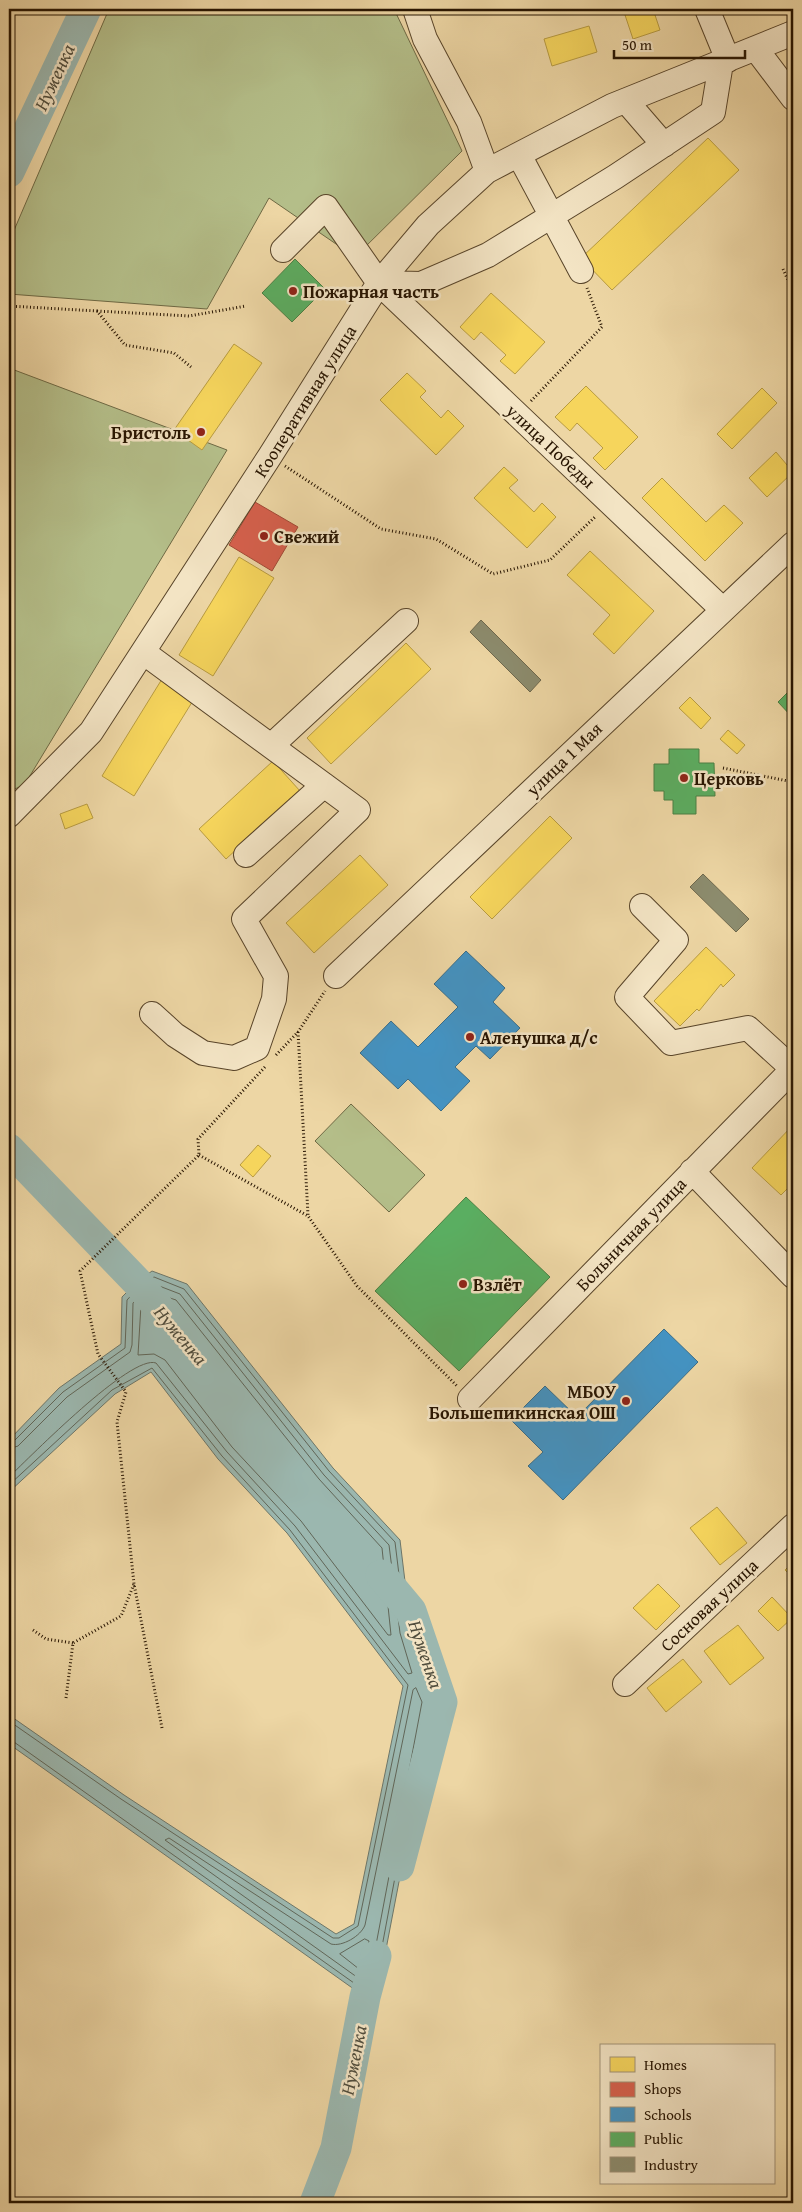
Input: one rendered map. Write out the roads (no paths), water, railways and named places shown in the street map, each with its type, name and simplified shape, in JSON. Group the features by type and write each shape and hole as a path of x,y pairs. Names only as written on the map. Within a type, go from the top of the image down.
{"street":[{"path":"415,9 425,39 469,122 487,171"},
{"path":"379,283 421,284 488,255 713,112 725,61 707,9"},
{"name":"Кооперативная улица","path":"9,815 91,732 270,456 379,283 428,225 487,171 612,106 793,33"},
{"path":"756,49 793,98"},
{"path":"626,100 664,144"},
{"path":"519,155 581,271"},
{"name":"улица Победы","path":"283,250 326,207 379,283 722,609"},
{"name":"улица 1 Мая","path":"336,976 722,609 792,547"},
{"path":"272,746 406,621"},
{"path":"143,652 358,810 244,919 276,976 274,999 257,1048 234,1058 203,1053 175,1035 152,1014"},
{"path":"246,855 324,785"},
{"path":"642,906 676,940 627,997 671,1043 748,1028 793,1069"},
{"name":"Больничная улица","path":"470,1399 793,1069"},
{"path":"692,1171 793,1276"},
{"name":"Сосновая улица","path":"624,1684 793,1526"}],"water":[{"path":"152,1271 187,1284 333,1468 400,1540 411,1631 434,1700 382,1970 365,1997 9,1744 9,1715 124,1795 336,1934 354,1924 403,1686 287,1533 218,1459 151,1372 115,1394 9,1492 9,1440 59,1388 121,1344 122,1297 137,1282"}],"waterway":[{"name":"Нуженка","path":"9,172 86,9"},
{"name":"Нуженка","path":"9,1149 137,1282 164,1314"},
{"name":"Нуженка","path":"381,1575 411,1611 442,1702 399,1866"},
{"name":"Нуженка","path":"315,2203 336,2148 365,1997 376,1956"}],"place":[{"name":"Пожарная часть","path":"293,291"},
{"name":"Бристоль","path":"201,432"},
{"name":"Свежий","path":"264,536"},
{"name":"Церковь","path":"684,778"},
{"name":"Аленушка д/с","path":"470,1037"},
{"name":"Взлёт","path":"463,1284"},
{"name":"МБОУ Большепикинская ОШ","path":"626,1401"}]}
